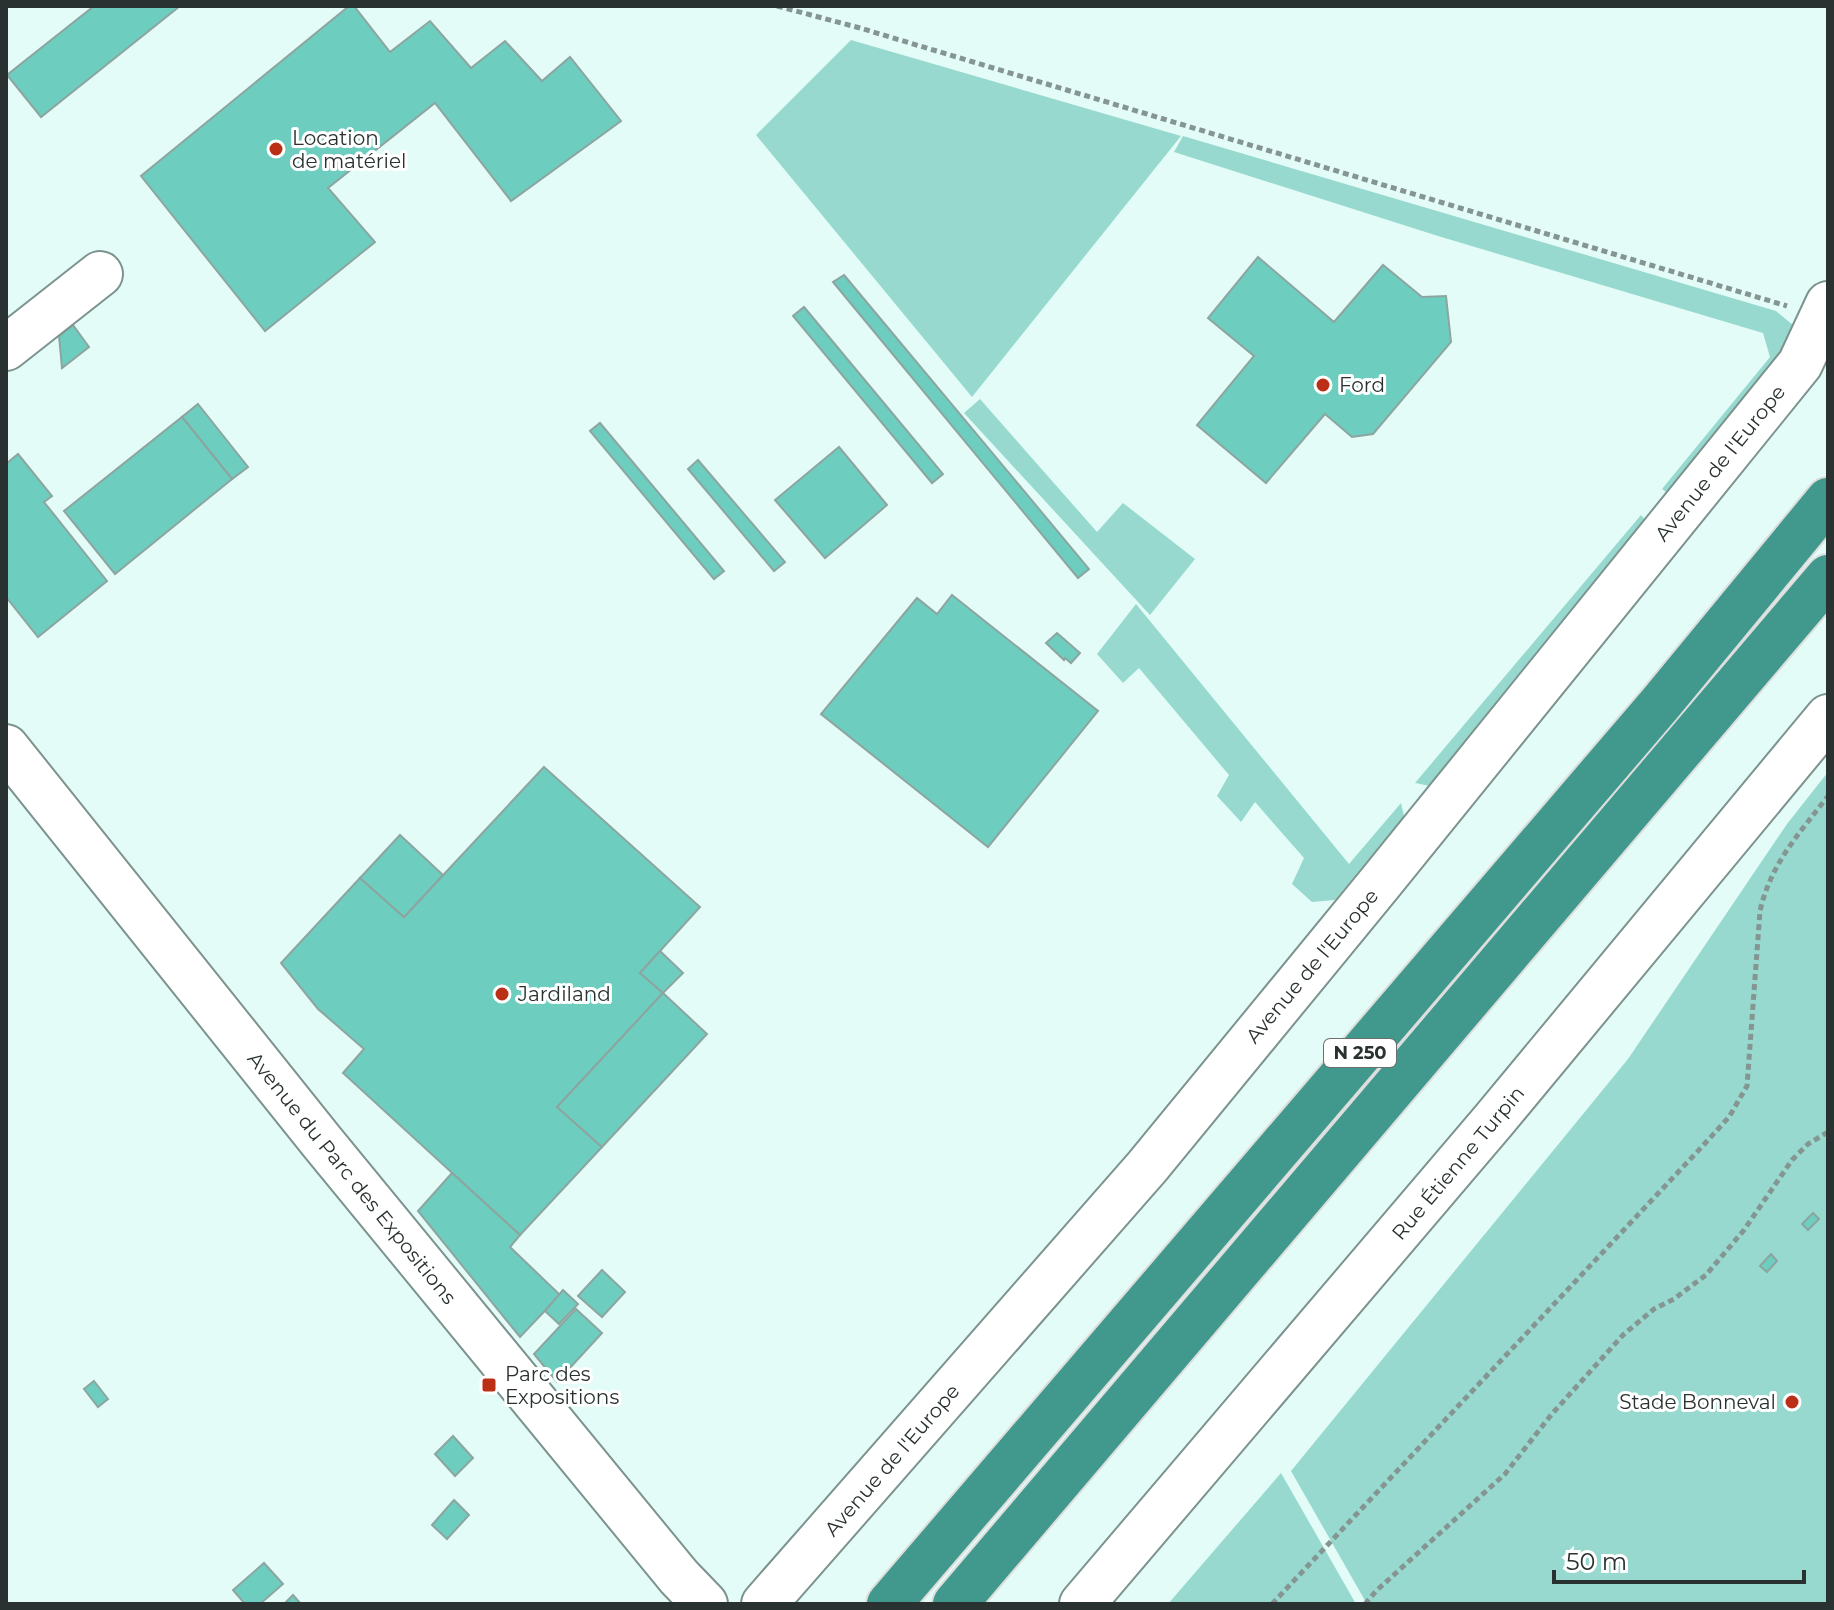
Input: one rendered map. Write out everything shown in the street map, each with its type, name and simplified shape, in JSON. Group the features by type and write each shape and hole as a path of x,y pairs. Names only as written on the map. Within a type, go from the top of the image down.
{"highway":[{"name":"N 250","path":"889,1604 1660,704 1828,500"},
{"name":"N 250","path":"955,1604 1828,577"}],"street":[{"path":"6,348 100,274"},
{"name":"Avenue de l'Europe","path":"764,1604 1147,1167 1380,883 1800,364 1825,310"},
{"name":"Rue Étienne Turpin","path":"1082,1604 1494,1120 1828,717"},
{"name":"Avenue du Parc des Expositions","path":"6,747 322,1142 679,1577 705,1604"}],"path":[{"path":"777,6 1825,310"},
{"path":"1272,1604 1698,1151 1739,1103 1747,1086 1764,892 1769,877 1792,841 1828,796"},
{"path":"1365,1604 1505,1474 1551,1415 1623,1335 1654,1309 1674,1299 1706,1275 1744,1230 1792,1160 1808,1144 1828,1132"}],"green space":[{"path":"851,40 1181,136 972,397 756,135"},
{"path":"1183,136 1776,311 1793,325 1794,344 1670,495 1662,489 1770,357 1763,333 1438,236 1174,152"},
{"path":"980,399 1097,532 1123,503 1195,559 1150,615 964,413"},
{"path":"1641,515 1649,524 1430,786 1415,783"},
{"path":"1136,604 1349,864 1401,803 1404,816 1335,900 1312,902 1292,884 1304,858 1255,802 1241,822 1217,796 1229,775 1139,668 1123,683 1097,654"},
{"path":"1828,772 1828,1604 1367,1604 1291,1471 1628,1059 1787,824"},
{"path":"1281,1473 1356,1604 1168,1604"}],"building":[{"path":"94,6 180,6 41,117 7,75"},
{"name":"Location de matériel","path":"349,6 354,6 390,52 430,21 471,68 505,41 542,81 570,57 621,121 511,201 435,103 328,188 375,242 265,331 141,176"},
{"name":"Ford","path":"1258,257 1334,322 1383,265 1422,297 1446,296 1451,342 1373,434 1352,437 1325,414 1266,483 1197,425 1254,356 1208,318"},
{"path":"844,275 1089,569 1078,578 833,282"},
{"path":"804,307 943,474 932,483 793,316"},
{"path":"73,325 89,347 62,368 59,336"},
{"path":"198,404 248,467 232,479 182,417"},
{"path":"182,417 232,479 115,574 64,511"},
{"path":"600,423 724,571 714,579 590,431"},
{"path":"839,447 887,505 825,558 775,500"},
{"path":"18,454 52,496 44,502 107,581 38,637 6,597 6,464"},
{"path":"698,460 785,562 774,571 688,469"},
{"path":"952,595 1098,711 988,847 821,714 917,598 937,614"},
{"path":"1057,633 1080,653 1071,663 1046,643"},
{"path":"544,767 700,907 640,973 663,993 557,1107 602,1147 520,1235 343,1073 364,1049 318,1009 281,963 360,878 404,917"},
{"path":"400,835 443,875 404,917 360,878"},
{"path":"660,951 683,973 663,993 640,973"},
{"path":"663,993 707,1034 602,1147 557,1107"},
{"path":"452,1173 520,1235 510,1247 560,1295 520,1337 418,1211"},
{"path":"1813,1213 1819,1219 1808,1230 1802,1224"},
{"path":"1771,1254 1777,1261 1767,1272 1760,1266"},
{"path":"602,1270 625,1292 602,1317 578,1296"},
{"path":"563,1290 578,1304 559,1324 545,1311"},
{"path":"576,1309 602,1333 557,1382 534,1354"},
{"path":"94,1381 108,1399 98,1407 84,1389"},
{"path":"453,1436 473,1458 455,1476 435,1454"},
{"path":"454,1500 469,1515 447,1539 432,1525"},
{"path":"264,1563 283,1584 260,1604 245,1604 233,1590"},
{"path":"293,1595 301,1604 284,1604"}],"place":[{"name":"Location de matériel","path":"276,149"},
{"name":"Ford","path":"1323,385"},
{"name":"Jardiland","path":"502,994"},
{"name":"Parc des Expositions","path":"489,1385"},
{"name":"Stade Bonneval","path":"1792,1402"}]}
